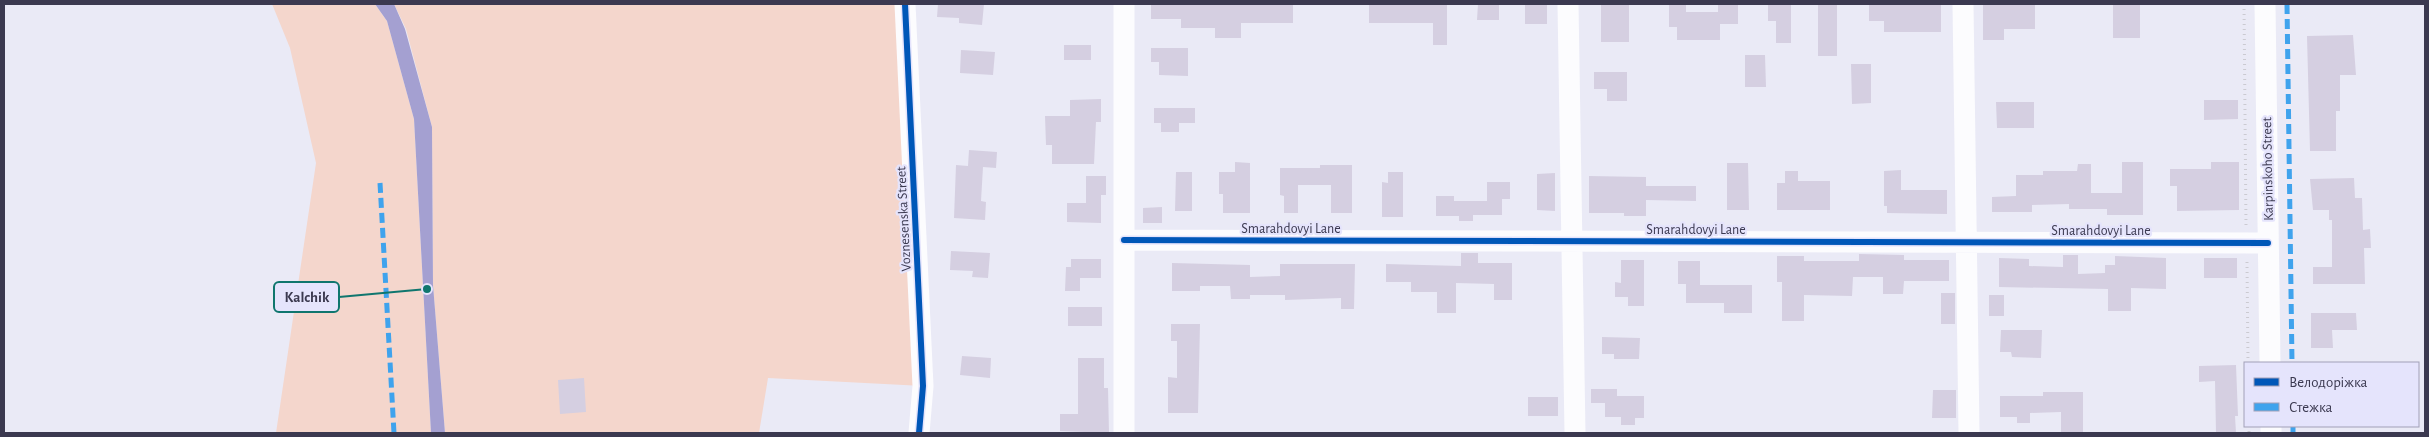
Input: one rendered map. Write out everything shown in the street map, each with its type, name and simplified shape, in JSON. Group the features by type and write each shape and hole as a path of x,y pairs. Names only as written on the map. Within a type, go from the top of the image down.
{"street":[{"name":"Voznesenska Street","path":"905,4 923,386 919,433"},
{"path":"1124,4 1124,433"},
{"path":"1568,4 1575,433"},
{"path":"1963,4 1968,433"},
{"name":"Karpinskoho Street","path":"2265,4 2270,362"},
{"name":"Smarahdovyi Lane","path":"1124,240 2268,243"}],"path":[{"path":"2244,4 2248,362"}],"shaded area":[{"path":"272,4 375,4 387,21 414,119 431,433 276,433 316,163 290,48"},
{"path":"375,4 394,4 405,29 432,127 433,285 445,433 431,433 414,119 387,21"},
{"path":"394,4 905,4 923,386 768,378 759,433 445,433 433,285 432,127 406,29"}],"building":[{"path":"938,4 984,4 982,25 959,23 959,18 937,17"},
{"path":"1151,4 1293,4 1293,23 1241,23 1241,38 1215,38 1215,28 1181,28 1181,19 1151,19"},
{"path":"1369,4 1447,4 1447,45 1433,45 1433,23 1369,23"},
{"path":"1478,4 1499,4 1499,20 1477,20"},
{"path":"1525,4 1547,4 1547,24 1525,24"},
{"path":"1601,4 1629,4 1629,42 1601,42"},
{"path":"1669,4 1686,4 1686,12 1718,12 1718,4 1738,4 1738,24 1720,24 1720,40 1677,40 1677,27 1669,27"},
{"path":"1768,4 1791,4 1791,43 1776,43 1776,21 1768,21"},
{"path":"1818,4 1837,4 1837,56 1818,56"},
{"path":"1869,4 1941,4 1941,32 1884,32 1884,21 1869,21"},
{"path":"1983,4 2035,4 2035,29 2004,29 2004,40 1983,40"},
{"path":"2113,4 2140,4 2140,38 2113,38"},
{"path":"2353,35 2356,75 2340,75 2340,111 2336,111 2336,151 2310,151 2307,36"},
{"path":"1064,45 1091,45 1091,60 1064,60"},
{"path":"1151,48 1188,48 1188,76 1159,75 1159,62 1151,62"},
{"path":"961,50 995,52 993,75 960,73"},
{"path":"1745,55 1765,55 1766,87 1745,87"},
{"path":"1851,64 1871,64 1871,103 1852,104"},
{"path":"1594,72 1627,72 1627,101 1607,101 1607,89 1594,89"},
{"path":"1101,99 1101,122 1096,122 1094,164 1052,164 1052,145 1046,145 1045,116 1070,116 1070,100"},
{"path":"2204,100 2238,100 2238,119 2204,120"},
{"path":"1996,102 2034,102 2034,128 1997,128"},
{"path":"1154,108 1195,108 1195,123 1179,123 1179,132 1161,132 1161,123 1154,123"},
{"path":"969,150 997,152 996,168 983,167 981,201 986,202 985,220 954,218 956,165 968,166"},
{"path":"1235,162 1250,163 1250,213 1223,213 1223,194 1219,194 1219,172 1235,172"},
{"path":"2122,162 2143,162 2143,215 2107,215 2107,209 2069,209 2069,204 2032,205 2032,212 1992,212 1992,197 2016,196 2016,175 2043,175 2043,171 2077,171 2078,164 2091,164 2091,193 2122,193"},
{"path":"2211,162 2239,162 2239,210 2177,211 2177,186 2170,186 2170,169 2211,169"},
{"path":"1727,163 1748,163 1749,210 1727,210"},
{"path":"1320,165 1352,165 1352,213 1331,213 1331,185 1298,185 1298,213 1284,213 1284,196 1280,195 1280,168 1320,168"},
{"path":"1901,170 1901,190 1947,190 1947,214 1887,213 1887,206 1884,206 1884,171"},
{"path":"1785,171 1798,171 1798,181 1830,181 1830,210 1777,210 1777,183 1785,183"},
{"path":"1176,172 1192,172 1192,211 1175,211"},
{"path":"1388,172 1403,172 1403,217 1382,217 1382,182 1388,183"},
{"path":"1555,173 1555,211 1537,210 1537,174"},
{"path":"1086,176 1106,176 1106,195 1101,195 1101,223 1067,222 1067,203 1086,203"},
{"path":"1589,176 1646,177 1646,186 1696,186 1696,201 1646,200 1646,216 1624,216 1624,213 1589,213"},
{"path":"2354,178 2355,198 2362,198 2363,230 2370,229 2371,248 2364,248 2365,284 2313,284 2313,267 2332,267 2332,220 2329,220 2329,210 2313,210 2310,179"},
{"path":"1487,182 1510,182 1510,199 1502,199 1502,215 1473,215 1473,221 1459,221 1459,216 1436,216 1436,196 1454,196 1454,201 1487,201"},
{"path":"1162,207 1162,223 1143,223 1143,208"},
{"path":"951,251 990,253 988,278 972,277 973,271 950,270"},
{"path":"1461,253 1478,253 1478,263 1512,263 1512,300 1494,300 1494,284 1456,283 1456,313 1437,313 1437,292 1411,292 1411,282 1386,282 1386,264 1461,266"},
{"path":"1859,254 1904,255 1904,260 1949,260 1949,281 1904,281 1903,294 1883,294 1883,277 1853,277 1852,296 1804,295 1804,321 1782,321 1782,282 1777,282 1777,256 1804,256 1804,261 1859,261"},
{"path":"2063,255 2078,255 2078,274 2105,273 2105,265 2115,265 2115,256 2166,258 2166,289 2131,288 2131,311 2108,311 2108,289 1999,287 1999,258 2029,259 2029,266 2063,267"},
{"path":"2204,258 2237,258 2237,278 2204,278"},
{"path":"1071,259 1101,259 1101,278 1080,278 1080,291 1065,291 1066,267 1071,267"},
{"path":"1621,260 1644,260 1644,306 1628,306 1628,297 1615,297 1615,282 1621,283"},
{"path":"1678,261 1700,261 1700,285 1752,285 1752,313 1724,313 1724,303 1686,303 1686,284 1678,284"},
{"path":"1172,263 1250,265 1250,277 1280,276 1280,264 1355,264 1354,309 1341,309 1341,298 1285,300 1285,295 1250,295 1250,299 1231,299 1230,286 1200,286 1200,291 1172,291"},
{"path":"1941,293 1955,293 1955,324 1941,324"},
{"path":"1989,295 2004,295 2004,316 1989,316"},
{"path":"1068,307 1102,307 1102,326 1068,326"},
{"path":"2311,313 2356,313 2357,330 2332,330 2333,348 2311,348"},
{"path":"1171,324 1200,324 1198,413 1168,413 1168,377 1177,378 1177,341 1171,341"},
{"path":"2001,330 2042,330 2041,358 2012,357 2011,352 2000,352"},
{"path":"1602,337 1640,338 1639,359 1614,359 1614,354 1602,354"},
{"path":"962,356 991,358 990,378 960,375"},
{"path":"1078,358 1104,358 1104,388 1108,388 1109,433 1060,431 1060,414 1078,414"},
{"path":"2236,365 2238,416 2235,416 2236,433 2216,433 2215,381 2199,382 2199,366"},
{"path":"584,378 586,412 560,414 558,380"},
{"path":"1591,389 1617,389 1617,396 1644,396 1644,418 1635,418 1635,425 1621,425 1621,417 1605,417 1605,403 1591,403"},
{"path":"1933,390 1956,390 1956,418 1932,418"},
{"path":"2043,392 2083,392 2083,433 2061,433 2061,412 2030,413 2030,423 2017,423 2017,417 2000,417 2000,396 2043,396"},
{"path":"1528,397 1558,397 1558,416 1528,416"}],"marked path":[{"path":"2287,4 2292,362"},
{"path":"380,183 394,433"},
{"path":"2293,427 2293,433"}],"cycle path":[{"path":"905,4 923,386 919,433"},
{"path":"1124,240 2268,243"}],"place":[{"name":"Kalchik","path":"427,289"}]}
